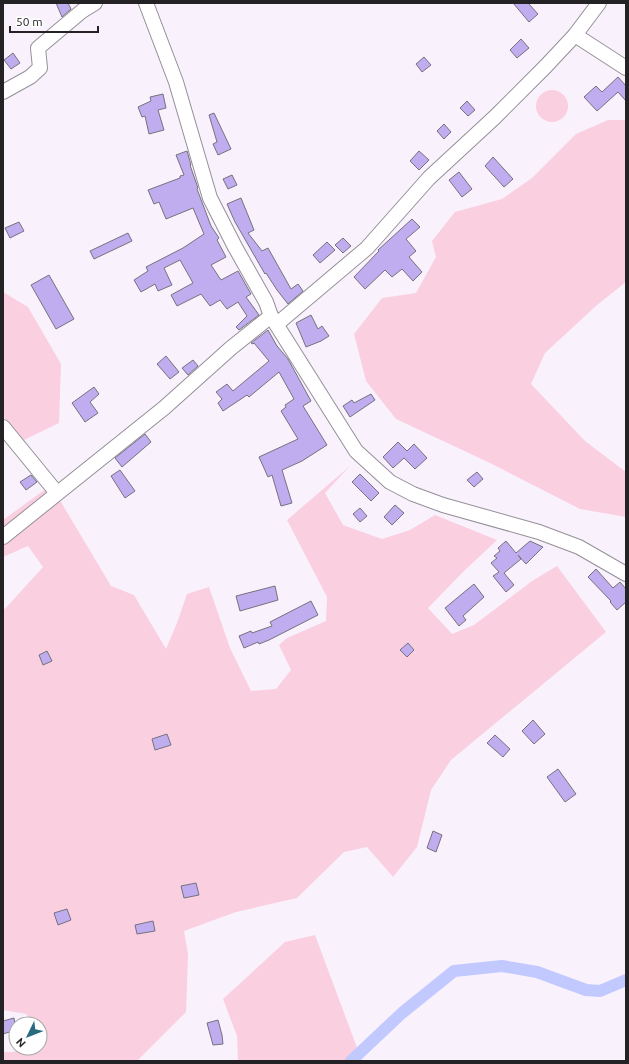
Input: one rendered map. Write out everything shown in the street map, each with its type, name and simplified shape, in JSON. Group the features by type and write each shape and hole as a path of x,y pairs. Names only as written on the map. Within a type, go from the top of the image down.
{"street":[{"path":"3,92 30,77 40,68 38,48 82,11 95,3"},
{"path":"146,3 176,82 210,198 235,247 266,302 274,320 356,451 390,482 412,494 443,505 539,532 578,547 626,574"},
{"path":"3,537 164,408 231,348 274,320 367,248 429,178 495,117 546,66 575,35 598,3"},
{"path":"575,35 626,68"},
{"path":"3,428 57,493"}],"shaded area":[{"path":"552,90 563,95 568,106 563,117 552,122 541,117 536,106 541,95"},
{"path":"608,120 626,120 626,282 597,305 545,353 531,384 585,441 626,472 626,517 580,509 490,463 396,419 366,381 354,334 382,298 416,293 436,257 432,241 455,212 502,199 532,178 576,134"},
{"path":"3,292 28,307 61,364 59,423 24,440 111,586 134,595 166,649 187,594 209,587 230,648 251,691 276,689 291,670 279,645 287,638 326,621 327,597 287,520 350,466 325,493 343,525 382,539 410,530 435,515 497,540 428,608 452,634 474,625 532,581 557,566 606,632 451,760 431,790 417,847 393,877 367,847 344,852 297,898 236,912 184,931 188,954 186,1012 137,1061 3,1061 3,1052 8,1052 8,1056 48,1056 48,1016 28,1016 26,1014 3,1010 3,611 43,567 28,546 3,557 3,520 47,488 3,415"},
{"path":"315,935 362,1061 238,1061 237,1036 223,999 285,942"}],"building":[{"path":"56,3 68,3 71,9 62,17"},
{"path":"513,3 528,3 538,14 529,22"},
{"path":"521,39 529,48 517,58 510,50"},
{"path":"13,53 20,63 11,69 4,60"},
{"path":"424,57 431,65 422,72 416,64"},
{"path":"618,77 626,86 626,101 618,92 597,111 584,97 596,86 602,92"},
{"path":"163,94 166,108 158,110 164,130 149,134 145,116 142,117 138,107 151,101 150,97"},
{"path":"467,101 475,110 468,116 460,108"},
{"path":"214,113 231,149 218,155 213,144 217,142 209,115"},
{"path":"444,124 451,132 444,139 437,131"},
{"path":"187,151 198,188 197,189 211,226 219,238 217,240 226,257 211,265 221,280 238,271 251,294 246,297 259,315 239,330 236,327 247,316 238,302 227,309 220,300 210,306 201,294 177,306 171,295 193,283 180,260 164,268 172,285 158,291 155,284 141,292 134,280 148,271 146,267 183,248 204,234 193,208 166,219 159,202 154,204 148,190 180,178 180,176 184,175 176,155"},
{"path":"419,151 429,160 419,170 410,161"},
{"path":"493,157 513,179 504,187 485,166"},
{"path":"459,172 472,189 462,197 449,180"},
{"path":"232,175 237,185 228,189 223,179"},
{"path":"241,198 254,230 248,233 262,251 268,248 291,289 298,284 303,291 288,304 266,273 265,274 235,222 227,204"},
{"path":"412,219 420,227 406,239 416,251 409,257 422,272 413,281 402,269 392,277 385,270 365,289 354,277 379,251 378,250"},
{"path":"19,222 24,231 10,238 5,228"},
{"path":"128,233 132,241 94,259 90,251"},
{"path":"343,238 351,246 343,253 335,245"},
{"path":"327,242 335,250 320,263 313,255"},
{"path":"49,275 74,319 56,329 31,285"},
{"path":"311,315 318,329 322,326 329,336 306,347 296,323"},
{"path":"268,330 277,346 288,359 311,401 303,406 327,445 302,461 282,470 292,503 281,506 272,475 268,477 259,457 298,439 281,411 286,407 285,405 294,399 279,372 249,397 247,395 223,411 218,403 222,399 216,392 227,384 233,391 269,361 254,343 251,343"},
{"path":"166,356 179,372 170,379 157,364"},
{"path":"193,360 198,366 188,375 182,368"},
{"path":"94,387 99,394 90,402 98,413 85,422 72,403"},
{"path":"371,394 375,400 350,417 343,406 352,400 354,403"},
{"path":"145,434 151,442 122,467 115,458"},
{"path":"398,442 407,451 414,444 427,458 415,469 404,458 393,468 383,457"},
{"path":"120,470 135,491 125,498 111,476"},
{"path":"477,472 483,479 474,487 467,480"},
{"path":"360,474 379,493 371,501 352,482"},
{"path":"31,475 37,482 26,490 20,482"},
{"path":"395,505 404,513 392,525 384,517"},
{"path":"360,508 367,516 360,522 353,514"},
{"path":"506,541 516,553 530,541 543,547 526,564 518,555 521,559 504,573 514,585 506,592 493,576 499,572 491,563 497,558 494,556 500,551 498,548"},
{"path":"596,569 613,588 620,582 626,589 626,602 617,610 610,602 611,601 588,577"},
{"path":"474,584 484,597 463,616 466,620 459,626 445,608"},
{"path":"275,586 278,600 240,611 236,596"},
{"path":"311,601 318,615 269,640 259,644 258,642 244,648 239,636 251,631 252,633 272,626 270,622"},
{"path":"408,643 414,650 407,657 400,650"},
{"path":"47,651 52,661 43,665 39,655"},
{"path":"533,720 545,734 534,744 522,731"},
{"path":"167,734 171,745 155,750 152,739"},
{"path":"495,735 510,749 503,757 487,743"},
{"path":"558,769 576,794 565,802 547,777"},
{"path":"433,831 442,835 436,852 427,848"},
{"path":"196,883 199,895 184,898 181,886"},
{"path":"67,909 71,920 58,925 54,913"},
{"path":"153,921 155,931 137,934 135,925"},
{"path":"8,1020 8,1032 3,1034 3,1021"},
{"path":"218,1020 223,1044 213,1045 207,1023"}],"waterway":[{"path":"351,1061 402,1013 454,971 502,966 537,972 586,990 600,991 626,980"}]}
